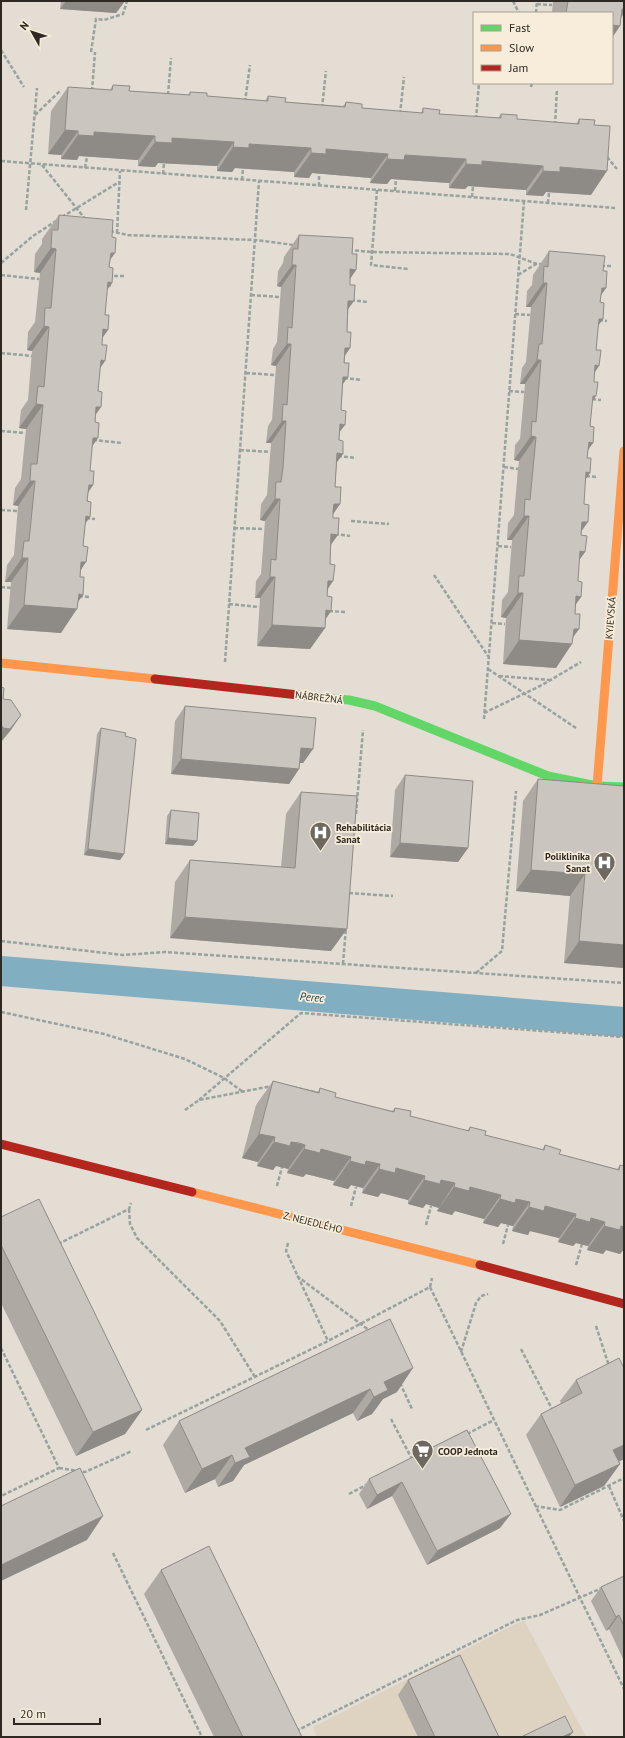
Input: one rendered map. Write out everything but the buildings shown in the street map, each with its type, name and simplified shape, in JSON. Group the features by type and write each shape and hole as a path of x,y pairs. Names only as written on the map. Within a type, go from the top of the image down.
{"street":[{"name":"KYJEVSKÁ","path":"597,786 624,451"},
{"name":"NÁBREŽNÁ","path":"1,663 323,697 375,706 548,776 597,786 624,787"},
{"name":"Z. NEJEDLÉHO","path":"1,1144 497,1269 624,1304"}],"path":[{"path":"91,93 96,19 104,20 123,14 127,1"},
{"path":"513,1 518,12"},
{"path":"537,3 552,5"},
{"path":"1,50 24,87"},
{"path":"167,99 171,58"},
{"path":"245,106 250,65"},
{"path":"322,112 326,71"},
{"path":"400,119 404,77"},
{"path":"476,125 479,84"},
{"path":"26,210 37,88"},
{"path":"35,115 61,90"},
{"path":"554,131 557,90"},
{"path":"604,154 617,169"},
{"path":"86,168 87,157"},
{"path":"1,161 259,182 615,208"},
{"path":"164,163 164,174"},
{"path":"42,165 89,223"},
{"path":"242,180 243,168"},
{"path":"117,233 120,170"},
{"path":"319,174 319,186"},
{"path":"395,191 396,179"},
{"path":"1,263 33,236 119,182"},
{"path":"224,665 259,182"},
{"path":"472,197 473,186"},
{"path":"376,190 371,265 408,269"},
{"path":"548,203 549,192"},
{"path":"484,719 524,201"},
{"path":"56,221 63,223"},
{"path":"105,230 128,235 255,240 295,245"},
{"path":"341,249 372,252 510,254 537,264 544,264"},
{"path":"518,275 537,264"},
{"path":"596,265 611,266"},
{"path":"1,276 39,279"},
{"path":"114,276 124,276"},
{"path":"99,285 113,286"},
{"path":"251,295 280,297"},
{"path":"348,300 368,302"},
{"path":"515,314 530,315"},
{"path":"592,320 607,321"},
{"path":"1,353 32,356"},
{"path":"246,373 275,375"},
{"path":"343,378 362,380"},
{"path":"509,391 524,392"},
{"path":"585,399 601,400"},
{"path":"1,431 25,433"},
{"path":"86,439 122,443"},
{"path":"240,450 270,452"},
{"path":"337,456 356,458"},
{"path":"504,468 518,469"},
{"path":"584,475 596,477"},
{"path":"1,510 17,511"},
{"path":"83,518 95,519"},
{"path":"351,521 389,524"},
{"path":"234,528 264,529"},
{"path":"331,534 350,536"},
{"path":"497,546 511,547"},
{"path":"434,575 489,657"},
{"path":"1,587 11,588"},
{"path":"77,596 89,597"},
{"path":"229,604 259,607"},
{"path":"326,611 345,612"},
{"path":"492,623 505,624"},
{"path":"484,713 526,694 583,661"},
{"path":"488,669 578,730"},
{"path":"498,676 551,680"},
{"path":"356,816 364,715 375,706"},
{"path":"476,973 502,951 516,788"},
{"path":"349,901 350,886"},
{"path":"349,893 393,896"},
{"path":"343,964 347,925"},
{"path":"1,941 123,955 165,952 624,983"},
{"path":"1,1012 104,1034 185,1059 224,1078 243,1092"},
{"path":"185,1110 199,1100 301,1013 624,1037"},
{"path":"199,1100 278,1086"},
{"path":"291,1086 324,1094"},
{"path":"299,1095 301,1088"},
{"path":"277,1187 282,1167"},
{"path":"349,1212 356,1187"},
{"path":"132,1197 129,1210 130,1224 137,1238 220,1321 255,1377"},
{"path":"424,1231 431,1206"},
{"path":"58,1244 129,1210"},
{"path":"501,1250 508,1225"},
{"path":"289,1238 286,1251 328,1341"},
{"path":"575,1270 582,1244"},
{"path":"297,1276 375,1335"},
{"path":"146,1430 328,1341 430,1287 624,1689"},
{"path":"461,1353 476,1303 480,1296 492,1292"},
{"path":"596,1326 611,1372"},
{"path":"1,1348 59,1468"},
{"path":"521,1349 554,1412"},
{"path":"399,1381 412,1409"},
{"path":"391,1419 413,1461"},
{"path":"460,1437 494,1420"},
{"path":"1,1496 59,1468 85,1472 132,1451"},
{"path":"407,1464 420,1458"},
{"path":"535,1506 560,1510 624,1478"},
{"path":"349,1494 375,1481"},
{"path":"609,1486 624,1521"},
{"path":"113,1553 202,1737"},
{"path":"295,1731 517,1620 540,1615 580,1599 605,1586"}],"shaded area":[{"path":"524,1620 586,1737 317,1737 313,1727"}],"waterway":[{"name":"Perec","path":"1,971 624,1022"}],"traffic: fast":[{"path":"307,696 349,700 375,706 548,776 597,786 624,787"}],"traffic: slow":[{"path":"597,786 624,451"},
{"path":"1,663 155,679"},
{"path":"192,1192 480,1265"}],"traffic: jam":[{"path":"155,679 307,696"},
{"path":"1,1144 192,1192"},
{"path":"480,1265 624,1304"}],"place":[{"name":"Rehabilitácia Sanat","path":"320,852"},
{"name":"Poliklinika Sanat","path":"605,882"},
{"name":"COOP Jednota","path":"423,1470"}]}
